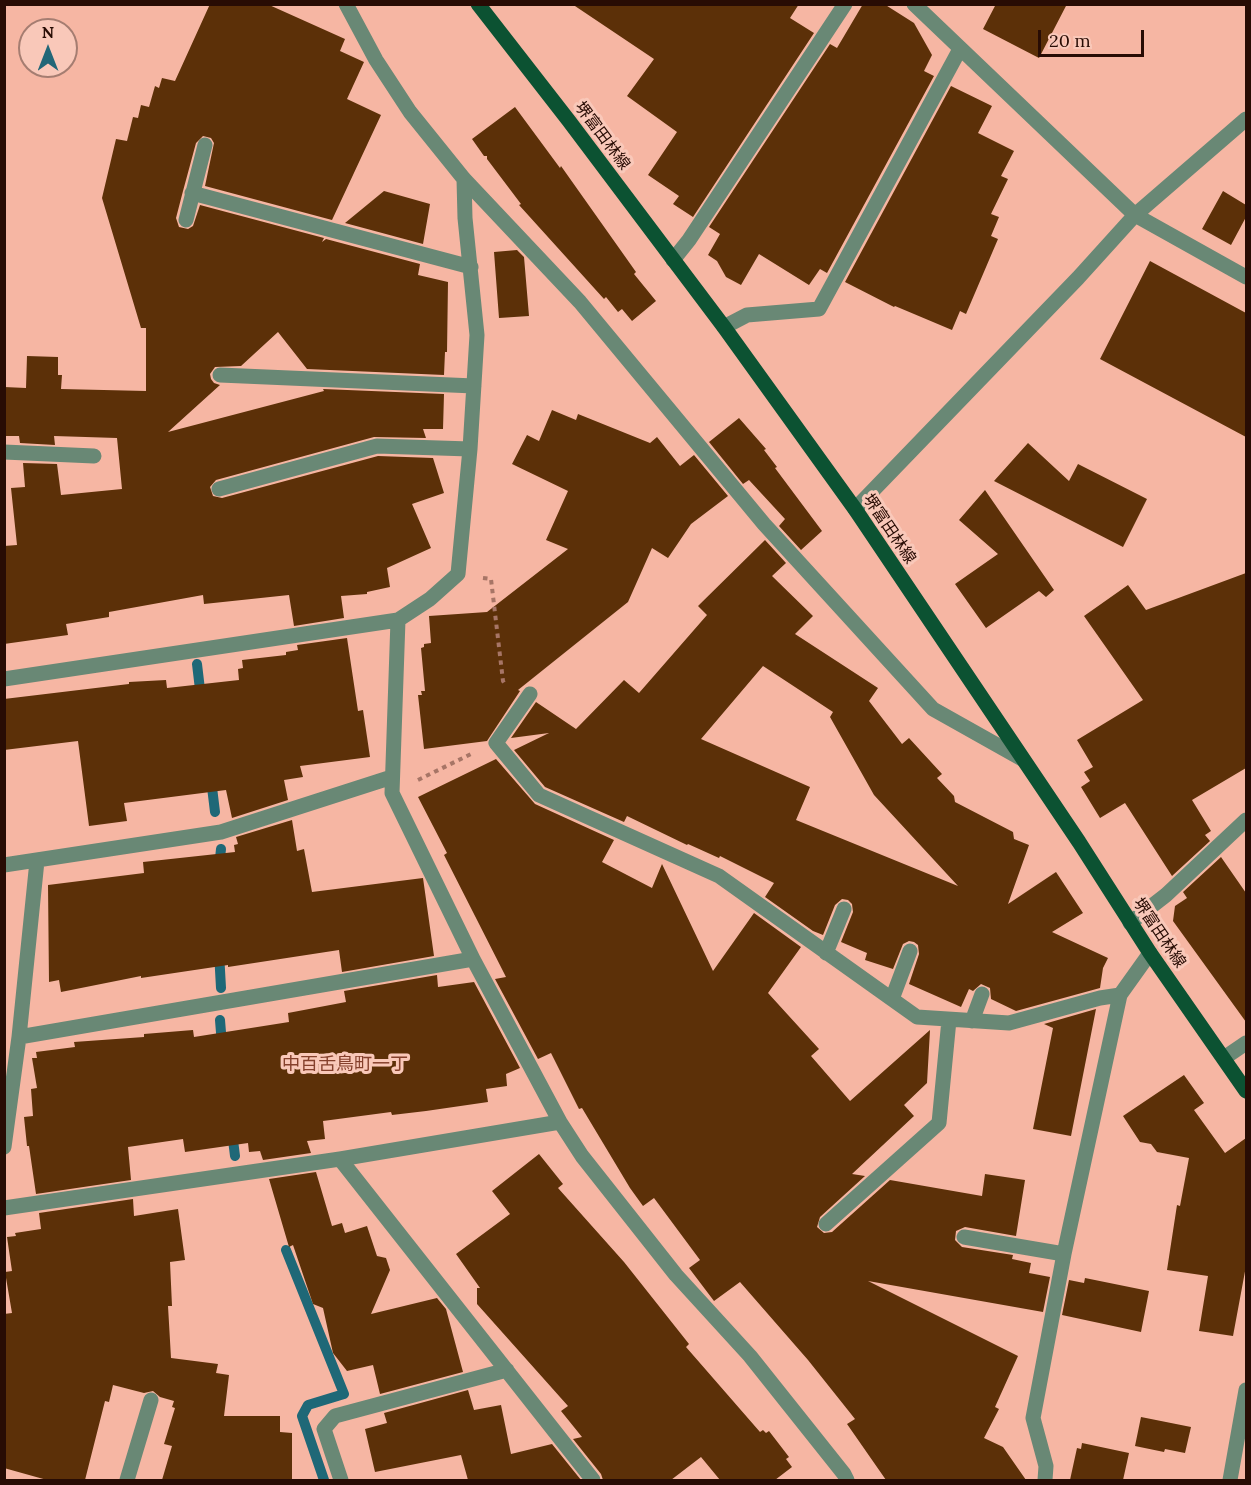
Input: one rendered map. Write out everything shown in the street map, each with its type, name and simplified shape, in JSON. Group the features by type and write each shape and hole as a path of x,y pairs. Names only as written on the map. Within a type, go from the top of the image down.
{"main road":[{"name":"堺富田林線","path":"478,4 724,327 855,509 1079,842 1150,953 1246,1091"}],"street":[{"path":"346,4 376,60 410,112 464,179 580,302 764,524 933,708 1022,759"},
{"path":"673,260 689,240 845,4"},
{"path":"914,4 1135,215 1246,277"},
{"path":"724,327 747,315 819,309 960,49"},
{"path":"855,509 1078,278 1135,215 1246,118"},
{"path":"186,220 205,145"},
{"path":"4,679 398,620 430,599 458,574 470,449 477,335 465,219 464,179"},
{"path":"192,193 471,267"},
{"path":"220,375 474,386"},
{"path":"219,489 377,446 470,449"},
{"path":"4,452 94,456"},
{"path":"398,620 392,793 473,958 560,1122 582,1156 676,1275 750,1356 847,1480"},
{"path":"530,694 496,743 538,795 719,876 917,1017 1009,1023 1100,998 1120,996"},
{"path":"4,865 220,832 392,777"},
{"path":"1130,923 1158,902 1246,820"},
{"path":"4,1147 19,1036 37,861"},
{"path":"826,953 844,909"},
{"path":"892,999 910,951"},
{"path":"1045,1480 1046,1466 1033,1418 1064,1254 1120,996 1150,953"},
{"path":"19,1036 473,958"},
{"path":"972,1021 982,994"},
{"path":"826,1224 939,1124 949,1020"},
{"path":"1224,1058 1246,1043"},
{"path":"4,1209 339,1159 560,1122"},
{"path":"339,1159 593,1480"},
{"path":"964,1237 1064,1254"},
{"path":"342,1480 324,1429 335,1416 507,1371"},
{"path":"1230,1480 1246,1389"},
{"path":"127,1480 151,1400"}],"path":[{"path":"458,574 490,579 503,681 520,707"},
{"path":"392,793 496,743"}],"building":[{"path":"210,4 267,4 345,39 340,51 364,62 347,99 381,115 332,220 205,186 214,143 211,138 203,136 196,143 183,191 176,218 179,227 188,229 193,226 200,205 324,238 322,242 326,239 420,264 418,275 448,282 447,352 445,352 444,375 307,369 278,332 241,366 215,367 210,374 211,379 220,385 168,432 324,391 323,389 444,394 443,429 423,429 426,438 374,437 216,480 210,487 213,496 222,498 378,456 433,458 444,493 412,504 431,548 387,568 390,587 367,592 367,594 341,596 344,618 294,626 289,595 204,604 203,595 109,612 109,617 66,624 68,635 4,644 4,546 17,545 11,488 25,487 23,463 57,464 61,495 122,489 117,438 54,436 55,445 20,443 19,436 4,436 4,387 26,388 27,356 58,357 58,375 62,375 61,389 146,391 146,328 141,328 102,198 116,139 127,141 133,117 138,118 141,105 149,107 155,86 159,88 162,78 175,81"},
{"path":"572,4 799,4 790,18 814,33 693,217 673,204 679,196 648,175 677,132 627,96 654,59"},
{"path":"863,4 884,4 914,23 932,55 924,71 934,76 827,273 820,269 809,285 759,254 741,285 726,277 717,261 708,255 720,234 709,227 830,44 837,48"},
{"path":"996,4 1067,4 1039,58 983,29"},
{"path":"951,86 992,106 978,133 1014,151 1001,176 1008,179 991,214 999,217 991,236 998,239 966,314 960,311 952,330 894,307 845,282"},
{"path":"515,107 560,168 561,166 636,272 634,274 656,301 632,321 622,309 618,312 606,297 604,299 519,205 521,204 487,156 484,156 472,139"},
{"path":"384,191 430,204 423,244 345,223"},
{"path":"1223,191 1246,205 1246,217 1231,245 1202,229"},
{"path":"517,250 524,257 529,316 499,318 494,252"},
{"path":"1150,261 1246,313 1246,437 1100,359"},
{"path":"552,410 576,420 578,414 650,443 657,437 680,466 694,455 728,496 691,524 668,558 652,548 628,602 518,690 520,691 487,741 424,749 418,695 422,695 421,691 425,691 421,648 424,644 431,643 429,616 487,612 568,549 546,540 568,491 512,464 527,435 539,441"},
{"path":"739,418 766,449 764,450 777,467 775,468 822,531 801,550 779,526 785,519 749,480 743,484 709,442"},
{"path":"1028,443 1069,481 1078,464 1147,499 1123,547 994,481"},
{"path":"985,490 1054,590 1046,597 1039,591 986,628 955,584 998,554 959,520"},
{"path":"765,540 786,563 772,576 813,616 795,634 878,688 869,701 902,744 909,738 942,774 937,778 954,796 955,802 1013,832 1014,839 1029,845 1008,904 1056,872 1083,913 1052,932 1108,958 1103,968 1100,988 1016,1011 991,999 990,988 981,984 973,991 969,989 961,1007 909,984 919,954 918,945 914,942 909,941 903,944 893,969 865,960 867,953 841,942 853,912 852,904 848,900 842,899 835,905 823,935 813,931 765,897 774,883 720,856 719,858 687,845 627,816 624,822 545,787 514,750 549,733 511,738 536,702 576,729 624,680 639,693 707,615 698,606","holes":["763,666 833,712 830,717 874,795 958,886 796,820 810,787 701,739"]},
{"path":"1246,573 1246,768 1192,800 1211,831 1205,835 1210,841 1172,876 1125,803 1100,818 1081,787 1090,781 1084,772 1093,767 1077,740 1143,700 1084,616 1128,585 1146,610"},
{"path":"347,638 358,711 363,710 370,757 300,766 303,777 284,780 288,800 232,818 226,790 124,803 127,821 89,826 78,741 4,750 4,699 129,684 129,682 166,680 167,688 239,680 238,669 243,668 242,660 286,655 286,652 298,650 297,645"},
{"path":"496,759 535,804 614,840 602,862 652,888 662,864 713,971 754,913 801,947 768,993 819,1049 811,1056 850,1101 930,1030 927,1083 904,1105 914,1116 852,1174 865,1176 820,1217 817,1227 824,1233 832,1232 890,1180 982,1196 985,1174 1025,1180 1016,1236 965,1227 956,1231 955,1240 962,1247 1013,1255 1012,1259 1031,1263 1029,1273 1050,1277 1043,1312 868,1281 1018,1356 995,1407 999,1409 984,1438 1003,1447 1026,1480 886,1480 847,1424 855,1419 808,1360 740,1282 714,1301 689,1268 700,1260 654,1198 643,1206 582,1108 579,1109 551,1053 538,1059 495,979 506,977 444,855 447,853 418,797"},
{"path":"292,820 297,851 304,849 312,892 423,878 434,956 342,972 339,950 228,967 228,965 141,978 141,976 61,992 59,980 49,982 48,885 144,873 143,862 235,852 234,845 238,844 236,837"},
{"path":"1221,857 1246,893 1246,1022 1173,921 1175,906 1187,898 1183,892"},
{"path":"437,975 438,987 474,982 520,1068 506,1074 507,1086 486,1089 488,1102 392,1115 391,1112 323,1121 325,1139 307,1141 311,1153 263,1160 260,1151 249,1152 248,1143 185,1152 183,1139 128,1147 131,1180 36,1194 24,1117 33,1116 31,1089 37,1088 32,1058 37,1058 36,1052 75,1047 74,1042 144,1037 144,1034 193,1030 194,1037 289,1022 288,1013 346,1002 344,991"},
{"path":"1096,1009 1071,1136 1033,1129 1053,1028 1044,1024"},
{"path":"1184,1075 1204,1103 1194,1110 1225,1153 1246,1138 1246,1266 1233,1336 1199,1331 1208,1276 1167,1270 1177,1205 1180,1206 1189,1158 1157,1152 1151,1144 1140,1142 1123,1116"},
{"path":"539,1154 563,1184 558,1188 624,1262 689,1344 686,1347 760,1432 769,1431 789,1457 786,1459 792,1467 775,1480 720,1480 701,1457 671,1480 603,1480 601,1474 573,1439 582,1437 561,1411 568,1406 477,1304 477,1288 480,1288 456,1254 510,1214 492,1191"},
{"path":"316,1172 332,1226 342,1223 345,1233 367,1226 377,1256 386,1258 390,1270 371,1314 437,1298 446,1309 463,1372 380,1394 373,1365 347,1371 333,1353 323,1308 313,1304 293,1245 289,1247 269,1179"},
{"path":"133,1199 134,1216 178,1209 185,1260 170,1262 172,1306 168,1306 171,1358 218,1364 216,1373 229,1375 224,1416 280,1416 280,1432 292,1433 292,1480 162,1480 172,1446 164,1444 175,1408 172,1407 174,1401 160,1397 153,1391 144,1393 113,1385 109,1402 105,1401 85,1480 47,1480 4,1468 4,1314 12,1313 5,1272 12,1271 7,1237 16,1236 15,1233 41,1229 39,1213"},
{"path":"1085,1278 1149,1291 1141,1332 1062,1315 1069,1280 1084,1283"},
{"path":"468,1390 474,1410 501,1405 511,1454 552,1444 581,1480 468,1480 461,1455 375,1472 365,1429 387,1423 384,1413"},
{"path":"1141,1417 1191,1427 1185,1453 1165,1449 1164,1452 1135,1446"},
{"path":"1082,1443 1129,1453 1123,1480 1070,1480 1077,1448 1081,1449"}],"waterway":[{"path":"197,664 201,698"},
{"path":"211,779 215,812"},
{"path":"219,868 221,849"},
{"path":"219,952 221,988"},
{"path":"220,1020 222,1045"},
{"path":"232,1132 235,1156"},
{"path":"286,1250 344,1394 308,1405 302,1416 324,1480"}],"district":[{"name":"中百舌鳥町一丁","path":"345,1065"}]}
